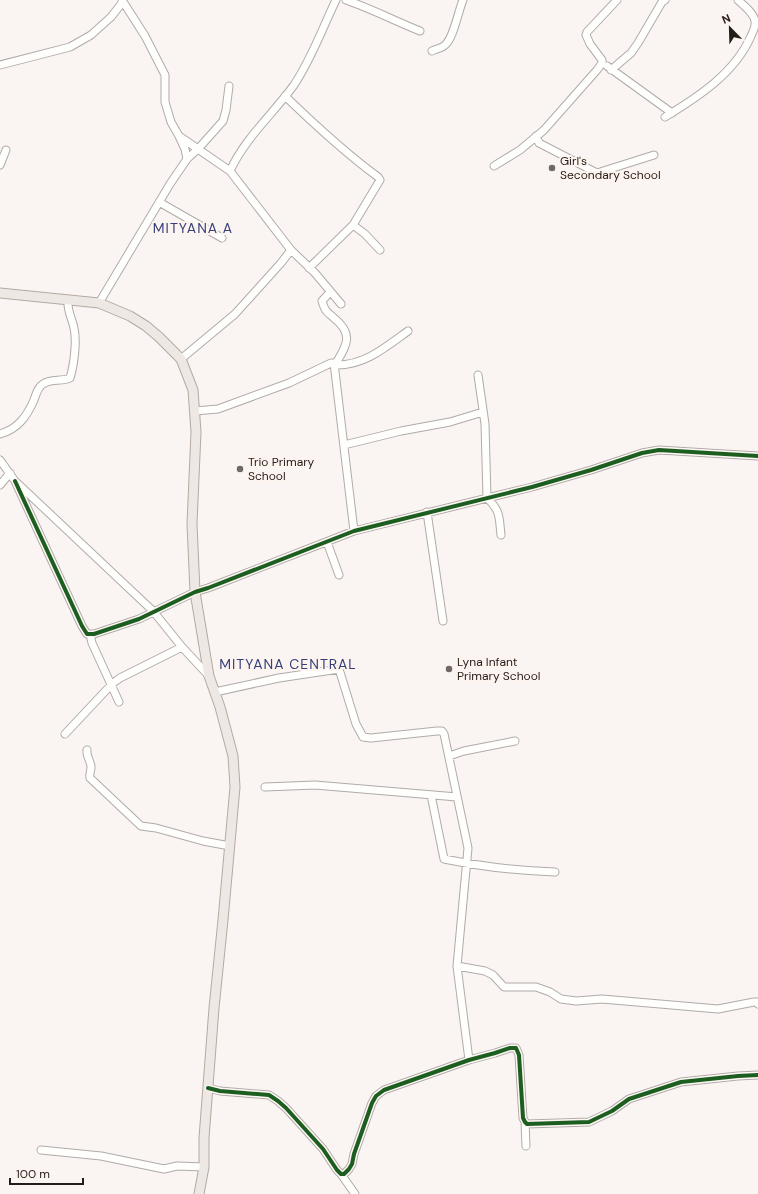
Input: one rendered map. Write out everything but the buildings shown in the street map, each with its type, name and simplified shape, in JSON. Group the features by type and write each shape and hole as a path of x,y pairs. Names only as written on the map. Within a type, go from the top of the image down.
{"main road":[{"path":"0,293 99,303 130,316 146,326 181,359 191,383 196,411 192,524 195,592 209,676 227,731 233,756 235,787 214,1008 204,1167 199,1194"}],"street":[{"path":"230,170 241,150 285,96 305,68 315,49 323,27 336,0"},
{"path":"346,0 366,7 420,31"},
{"path":"432,51 441,48 446,44 451,36 459,8 463,0"},
{"path":"616,0 586,35 602,62 672,113"},
{"path":"611,70 631,53 662,2 665,0"},
{"path":"665,117 696,98 739,58 749,41 755,23 753,16 738,0"},
{"path":"0,65 70,47 91,35 111,18 122,1 145,36 165,75 165,102 172,122 183,144 187,159"},
{"path":"494,166 520,150 536,136 597,70 602,62"},
{"path":"99,303 159,202 187,159 223,121 229,86"},
{"path":"285,96 354,160 380,180 353,225 310,268"},
{"path":"179,136 230,170 291,250 310,268 341,304"},
{"path":"536,136 539,143 597,173 654,155"},
{"path":"0,165 6,150"},
{"path":"159,202 222,238"},
{"path":"353,225 365,234 380,250"},
{"path":"181,359 235,314 291,250"},
{"path":"330,292 322,301 325,311 336,320 345,331 348,338 345,348 335,365 354,531"},
{"path":"0,434 7,432 19,424 31,406 39,386 47,381 67,380 70,378 74,358 75,338 74,327 67,308 68,300"},
{"path":"196,411 218,409 289,383 331,363 335,365 362,361 374,356 408,331"},
{"path":"478,375 485,424 487,498 496,506 501,535"},
{"path":"344,445 429,425 450,422 483,412"},
{"path":"0,460 16,482 82,626 85,632 90,634 108,630 139,618 195,592 354,531 578,474 650,451 658,450 723,453 757,457"},
{"path":"0,485 10,473"},
{"path":"16,482 153,611 182,647 209,676"},
{"path":"427,512 443,621"},
{"path":"327,542 339,575"},
{"path":"90,634 92,643 119,702"},
{"path":"65,734 112,684 120,678 182,647"},
{"path":"215,692 279,678 339,669 356,724 363,737 371,738 442,731 446,737 468,848 457,966 469,1060"},
{"path":"449,756 464,751 515,741"},
{"path":"87,750 86,754 91,767 89,773 90,778 125,809 138,824 203,841 230,846"},
{"path":"265,787 315,785 457,797"},
{"path":"431,795 442,857 444,859 533,872 554,872"},
{"path":"457,966 485,971 493,975 504,987 536,987 550,992 561,999 567,1000 576,1001 602,999 718,1009 754,1002 757,1002 758,1004"},
{"path":"341,1174 346,1173 352,1164 372,1103 376,1096 384,1090 469,1060 510,1048 516,1048 519,1055 520,1086 523,1118 525,1122 526,1146"},
{"path":"525,1122 527,1124 589,1122 612,1111 629,1099 681,1082 738,1076 758,1076"},
{"path":"208,1088 220,1091 268,1095 278,1101 323,1149 355,1194"},
{"path":"41,1150 101,1156 164,1169 177,1166 204,1167"}],"cycle path":[{"path":"15,481 82,626 87,634 94,634 139,619 195,592 354,531 532,487 642,453 659,450 758,456"},
{"path":"208,1088 220,1091 269,1095 286,1108 323,1149 337,1170 341,1174 344,1174 352,1164 354,1154 372,1103 376,1096 384,1090 469,1060 510,1048 516,1048 519,1055 523,1118 527,1124 589,1122 612,1111 629,1099 681,1082 758,1075"}],"place":[{"name":"Girl's Secondary School","path":"552,168"},
{"name":"Trio Primary School","path":"240,469"},
{"name":"Lyna Infant Primary School","path":"449,669"}],"district":[{"name":"MITYANA A","path":"193,228"},
{"name":"MITYANA CENTRAL","path":"288,664"}]}
